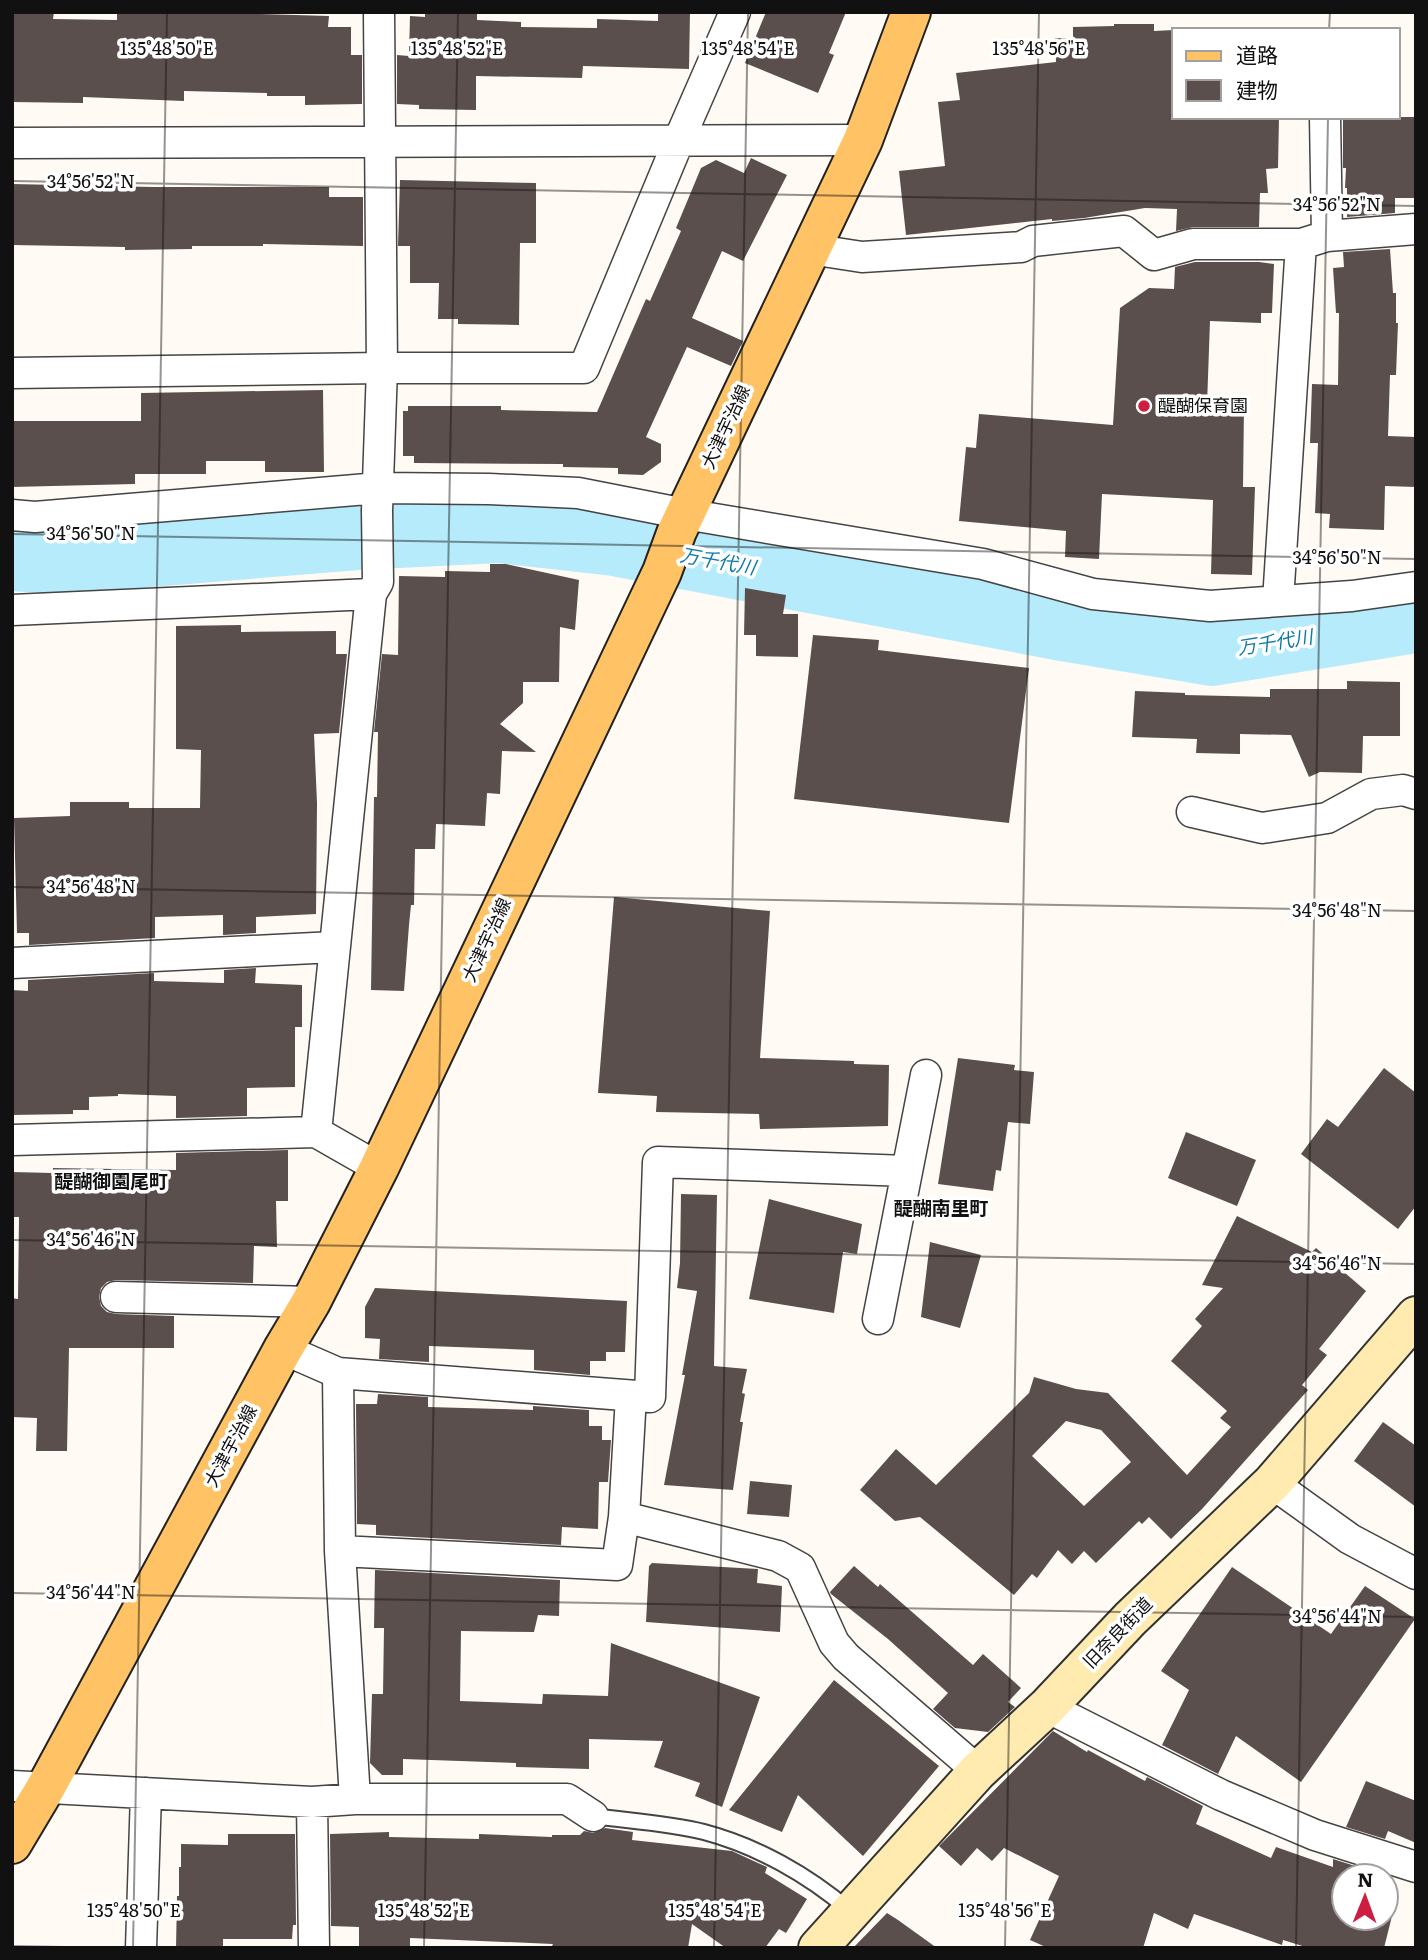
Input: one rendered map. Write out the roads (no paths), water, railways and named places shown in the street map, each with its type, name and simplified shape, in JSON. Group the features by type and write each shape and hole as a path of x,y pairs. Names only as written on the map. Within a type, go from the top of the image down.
{"main road":[{"name":"大津宇治線","path":"12,1844 29,1787 312,1302 379,1168 662,572 681,522 863,141 911,12"}],"street":[{"path":"316,1132 375,588 382,368 379,12"},
{"path":"12,373 584,368 678,141 735,12"},
{"path":"1278,601 1325,119"},
{"path":"12,143 863,141"},
{"path":"810,249 862,257 1021,247 1033,241 1124,232 1154,255 1193,244 1314,240 1416,229"},
{"path":"12,515 35,517 378,500 489,489 578,493 681,522 983,564 1093,594 1210,606 1352,596 1416,587"},
{"path":"12,610 375,588"},
{"path":"1192,812 1262,828 1327,818 1371,794 1403,790 1416,794"},
{"path":"12,963 334,947"},
{"path":"878,1319 926,1075"},
{"path":"12,1140 316,1132 379,1168"},
{"path":"284,1349 338,1373 650,1397 658,1162 908,1171"},
{"path":"116,1297 312,1302"},
{"name":"旧奈良街道","path":"818,1948 978,1771 1047,1707 1130,1619 1272,1483 1416,1316"},
{"path":"338,1373 340,1551 355,1799"},
{"path":"340,1551 617,1565 624,1517 631,1396"},
{"path":"1272,1483 1350,1539 1416,1574"},
{"path":"624,1517 778,1556 800,1568 834,1643 846,1657 978,1771"},
{"path":"1047,1707 1221,1796 1315,1835 1416,1867"},
{"path":"29,1787 312,1802 355,1799 568,1799 593,1816"},
{"path":"141,1948 146,1793"},
{"path":"312,1802 314,1948"}],"lane":[{"path":"593,1816 704,1832 744,1846 821,1886 851,1912"}],"waterway":[{"name":"万千代川","path":"12,557 64,560 357,536 499,529 615,542 1063,627 1212,652 1416,619"}],"place":[{"name":"醍醐保育園","path":"1144,406"}],"district":[{"name":"醍醐御園尾町","path":"111,1181"},
{"name":"醍醐南里町","path":"941,1208"}]}
